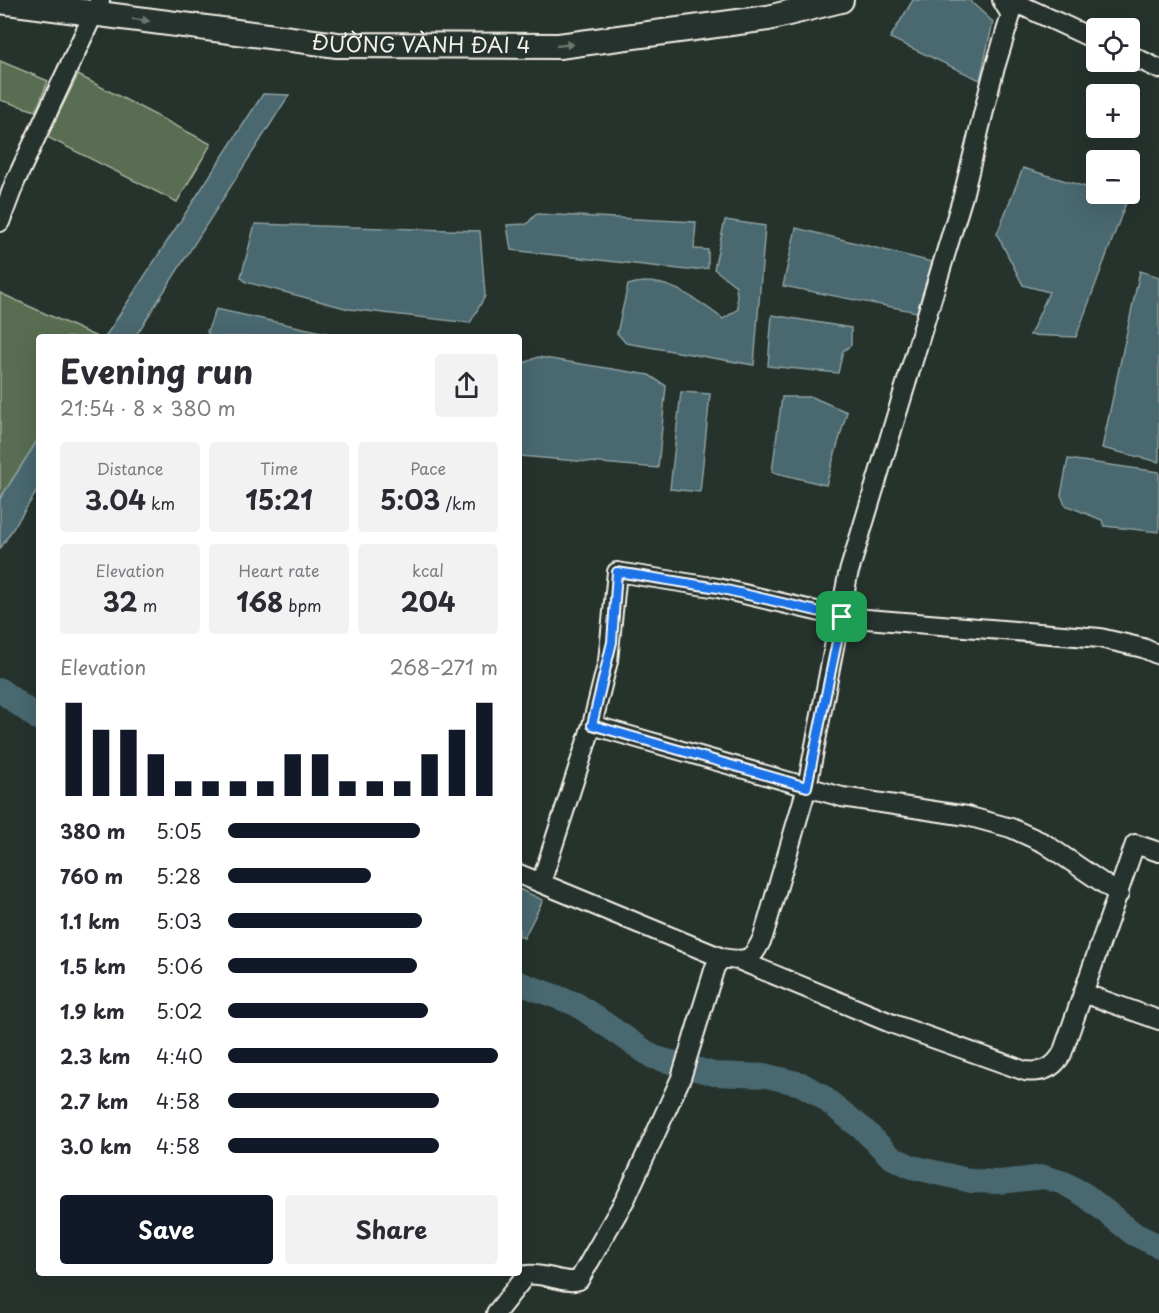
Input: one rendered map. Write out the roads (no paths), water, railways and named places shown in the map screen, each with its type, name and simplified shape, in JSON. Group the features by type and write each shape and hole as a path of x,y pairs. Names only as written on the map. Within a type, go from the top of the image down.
{"main road":[{"name":"ĐƯỜNG VÀNH ĐAI 4","path":"0,1 97,7 337,45 559,46 768,18 841,0"}],"street":[{"path":"741,960 756,954 763,937 807,787 842,617 848,575 963,196 993,74 1011,15 1002,0"},
{"path":"1010,0 1086,34"},
{"path":"0,222 15,182 97,7"},
{"path":"1140,60 1159,69"},
{"path":"541,883 592,725 612,642 617,572 718,588 842,617 1100,638 1143,648 1159,655"},
{"path":"592,725 858,800 967,816 1028,834 1119,894"},
{"path":"522,875 722,958 741,960 893,1024 1025,1071 1036,1072 1056,1063 1062,1054 1135,844 1159,852"},
{"path":"496,1313 526,1275 538,1273 574,1282 579,1280 626,1198 681,1078 715,967 722,958"},
{"path":"1083,993 1159,1020"}],"water":[{"path":"913,0 969,0 993,22 980,80 890,38"},
{"path":"263,94 289,95 137,334 107,334"},
{"path":"1023,168 1086,187 1086,204 1126,204 1076,337 1030,335 1049,292 1023,285 997,234"},
{"path":"536,214 696,222 694,249 708,250 708,268 688,270 511,250 507,225 527,224"},
{"path":"725,220 765,226 754,365 626,343 617,333 628,285 654,282 666,285 690,296 723,319 738,309 736,286 714,269"},
{"path":"255,224 480,231 485,296 470,323 349,309 246,282 241,277"},
{"path":"796,228 932,262 917,312 783,286"},
{"path":"1140,271 1159,277 1159,462 1102,448"},
{"path":"216,309 331,334 209,334 207,332"},
{"path":"772,315 851,328 851,345 843,351 838,373 768,366"},
{"path":"538,357 649,375 666,386 658,468 522,456 522,364"},
{"path":"681,392 710,394 700,492 670,489"},
{"path":"782,397 812,397 847,412 826,485 772,472"},
{"path":"36,443 36,493 0,549 0,499"},
{"path":"1068,459 1159,472 1159,532 1104,526 1102,520 1065,505 1061,495"},
{"path":"522,890 543,900 524,938 522,937"}],"waterway":[{"path":"0,690 36,717"},
{"path":"522,984 576,1004 653,1057 714,1074 767,1076 801,1084 820,1095 864,1130 891,1157 912,1167 972,1181 1000,1182 1044,1177 1064,1183 1085,1195 1134,1234 1159,1246"}]}
